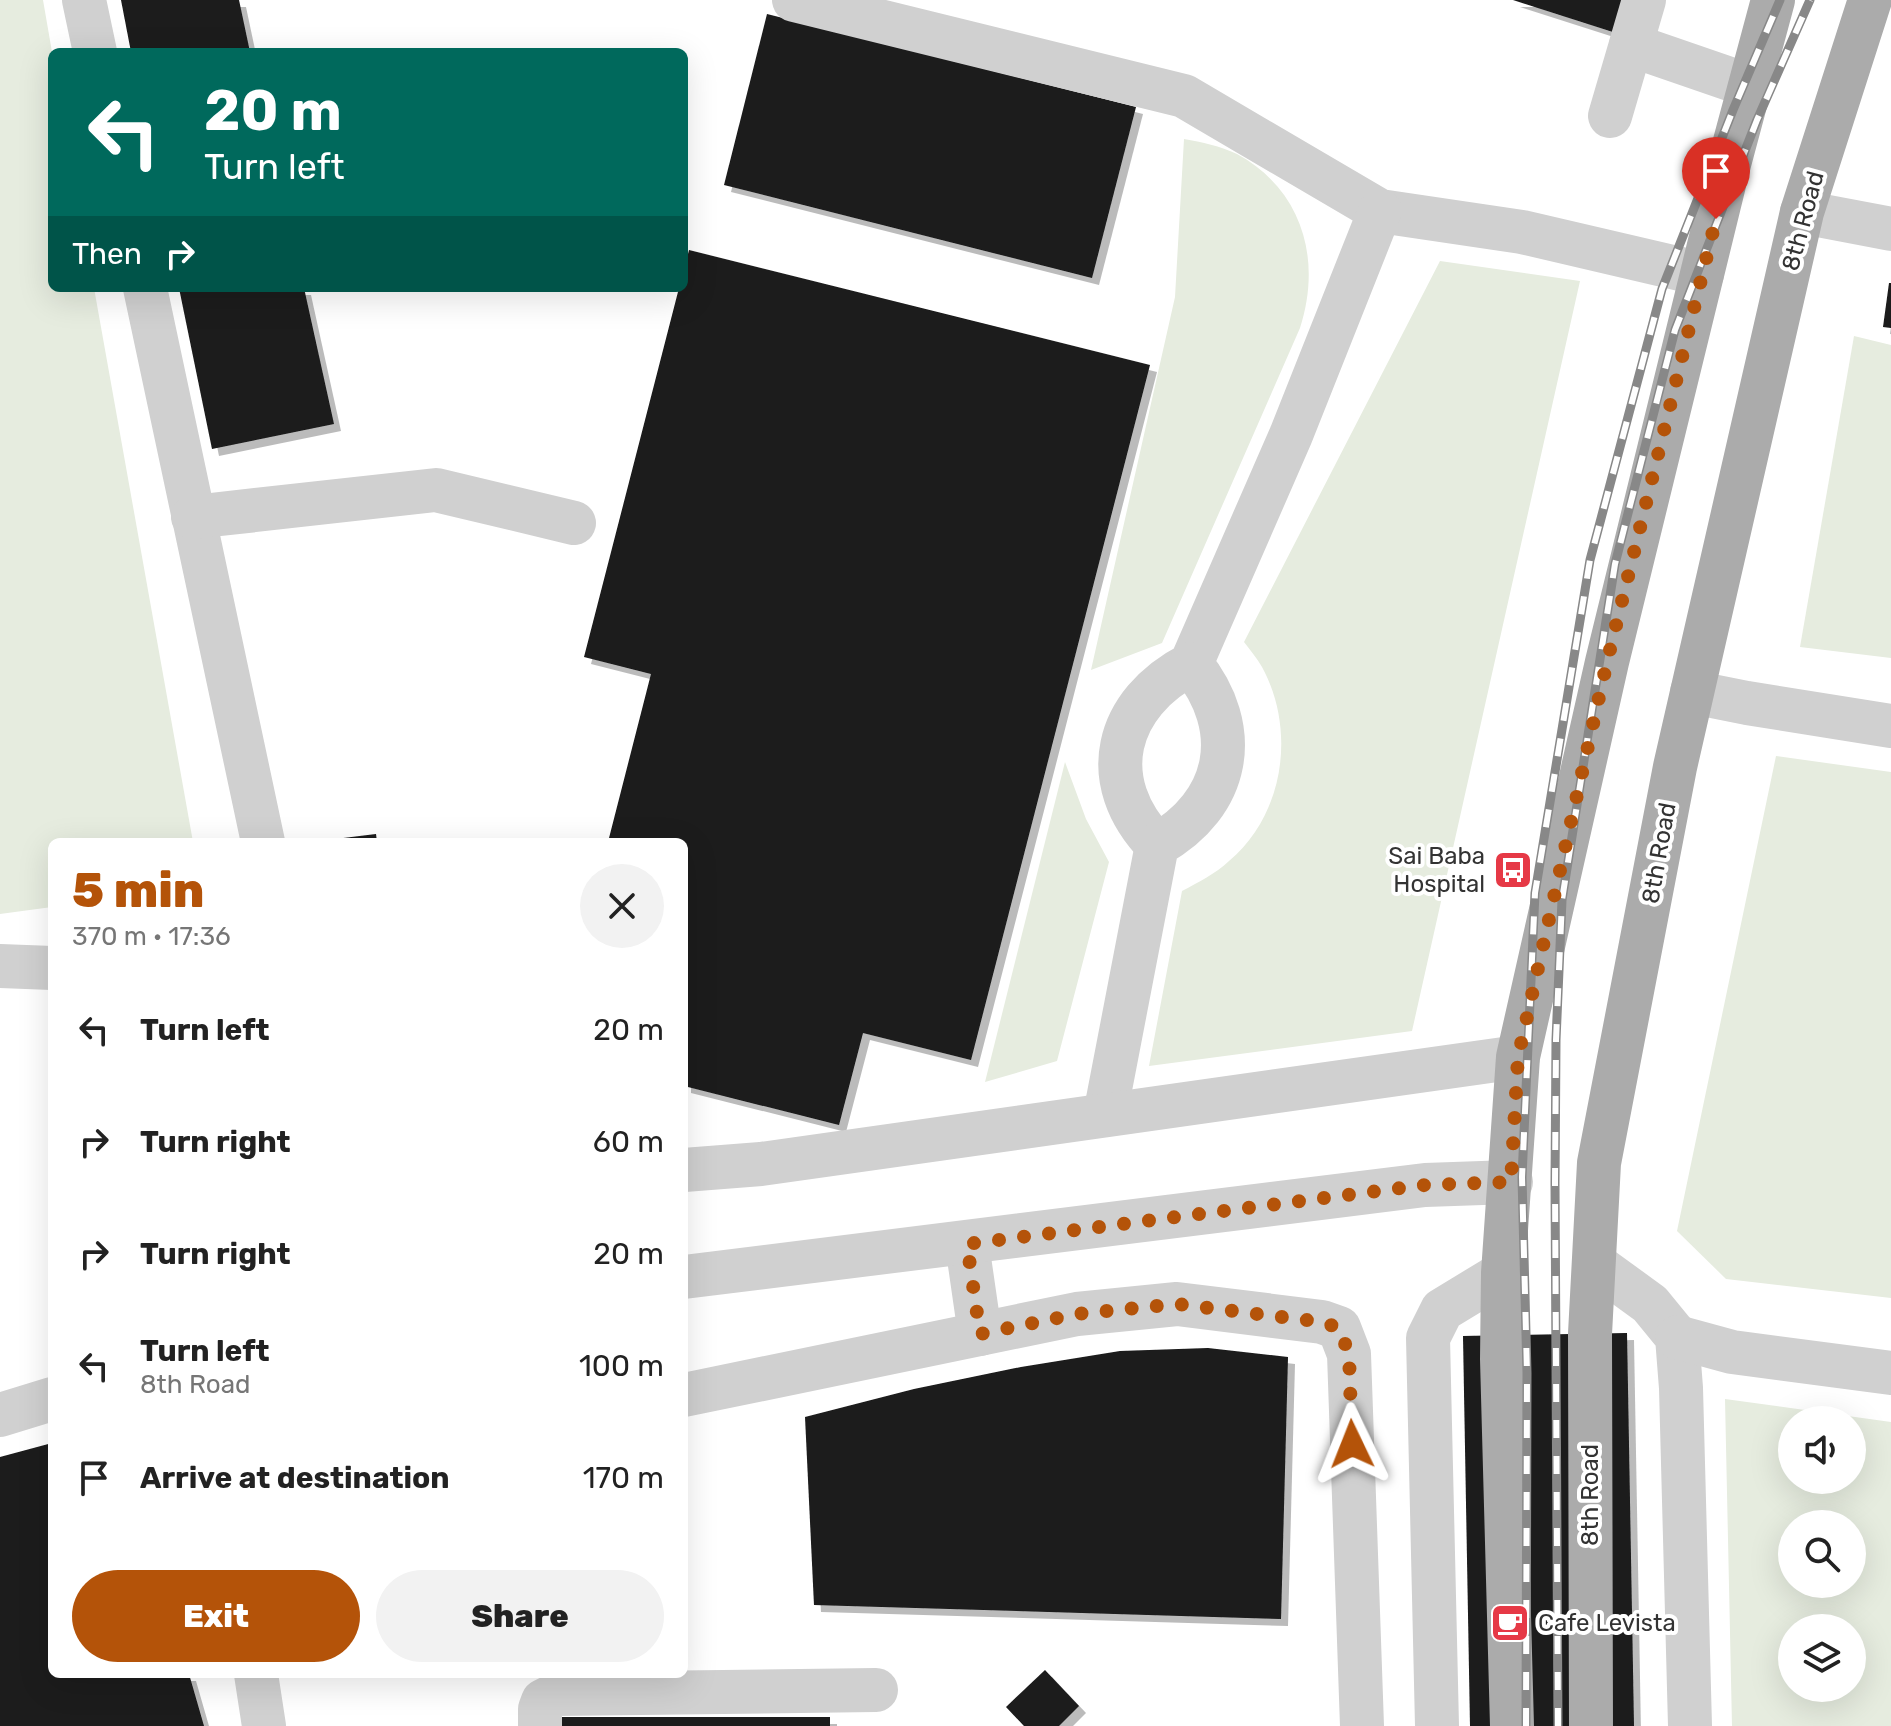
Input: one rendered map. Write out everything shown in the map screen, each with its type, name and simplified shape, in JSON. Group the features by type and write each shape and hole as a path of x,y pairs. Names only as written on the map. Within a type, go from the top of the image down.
{"main road":[{"path":"1512,1726 1502,1359 1503,1273 1518,1057 1611,646 1773,0"},
{"name":"8th Road","path":"1591,1726 1590,1334 1599,1163 1675,767 1802,212 1870,0"}],"street":[{"path":"84,0 94,48"},
{"path":"794,0 1184,96 1380,211 1522,232 1702,274"},
{"path":"1610,116 1644,0"},
{"path":"1631,45 1750,86"},
{"path":"1105,1115 1157,845 1132,813 1121,773 1126,730 1151,689 1191,664 1291,435 1380,211"},
{"path":"1802,212 1891,229"},
{"path":"146,292 262,838"},
{"path":"193,517 436,490 574,523"},
{"path":"1157,845 1176,834 1207,802 1222,761 1221,719 1215,699 1191,664"},
{"path":"1692,692 1891,726"},
{"path":"0,966 48,968"},
{"path":"688,1170 761,1164 1518,1057"},
{"path":"688,1277 1425,1185 1511,1182"},
{"path":"967,1244 980,1334"},
{"path":"1595,1264 1650,1304 1677,1337 1690,1726"},
{"path":"1437,1726 1428,1338 1442,1310 1503,1273"},
{"path":"688,1394 1077,1314 1177,1304 1322,1322 1339,1328 1349,1354 1362,1726"},
{"path":"1677,1337 1732,1352 1891,1373"},
{"path":"0,1415 48,1400"},
{"path":"257,1678 264,1726"},
{"path":"540,1726 543,1701 557,1694 876,1690"}],"shaded area":[{"path":"0,0 43,0 51,48 48,48 48,292 95,292 192,838 48,838 48,908 0,914"},
{"path":"1184,139 1237,154 1260,169 1278,187 1302,229 1309,277 1306,302 1300,328 1162,643 1091,670 1175,297"},
{"path":"1440,261 1580,281 1412,1031 1149,1066 1182,891 1218,870 1248,842 1263,820 1279,770 1281,743 1273,691 1262,667 1244,642"},
{"path":"1854,336 1891,345 1891,658 1800,647"},
{"path":"1776,756 1891,772 1891,1298 1726,1279 1677,1231"},
{"path":"1065,762 1086,819 1109,862 1057,1061 985,1082"},
{"path":"1725,1399 1778,1406 1778,1494 1866,1494 1866,1419 1891,1422 1891,1726 1732,1726"}],"building":[{"path":"121,0 239,0 249,48 130,48"},
{"path":"1513,0 1627,0 1616,33"},
{"path":"767,14 1136,107 1092,278 724,185"},
{"path":"689,250 1150,365 971,1060 863,1033 839,1125 688,1087 688,838 609,838 651,674 584,657 678,292 688,292"},
{"path":"1891,283 1891,328 1883,327"},
{"path":"180,292 305,292 334,424 212,449"},
{"path":"376,834 376,838 343,838"},
{"path":"1627,1333 1634,1726 1470,1726 1463,1336"},
{"path":"1208,1348 1288,1357 1281,1619 814,1605 805,1417 914,1389 1021,1367 1120,1351"},
{"path":"48,1444 48,1678 190,1678 204,1726 0,1726 0,1457"},
{"path":"1045,1670 1079,1706 1059,1726 1024,1726 1006,1707"},
{"path":"562,1717 830,1717 830,1726 562,1726"}],"railway":[{"path":"1526,1726 1527,1373 1522,1177 1535,893 1590,560 1662,289 1780,0"},
{"path":"1558,1726 1555,1183 1556,1040 1562,900 1615,564 1675,330 1757,120 1810,0"}],"place":[{"name":"Sai Baba Hospital","path":"1513,870"},
{"name":"Cafe Levista","path":"1510,1623"}],"route":[{"path":"1352,1444 1349,1354 1339,1328 1322,1322 1177,1304 1077,1314 980,1334 967,1244 1425,1185 1511,1182 1518,1057 1607,662 1716,219"}]}
